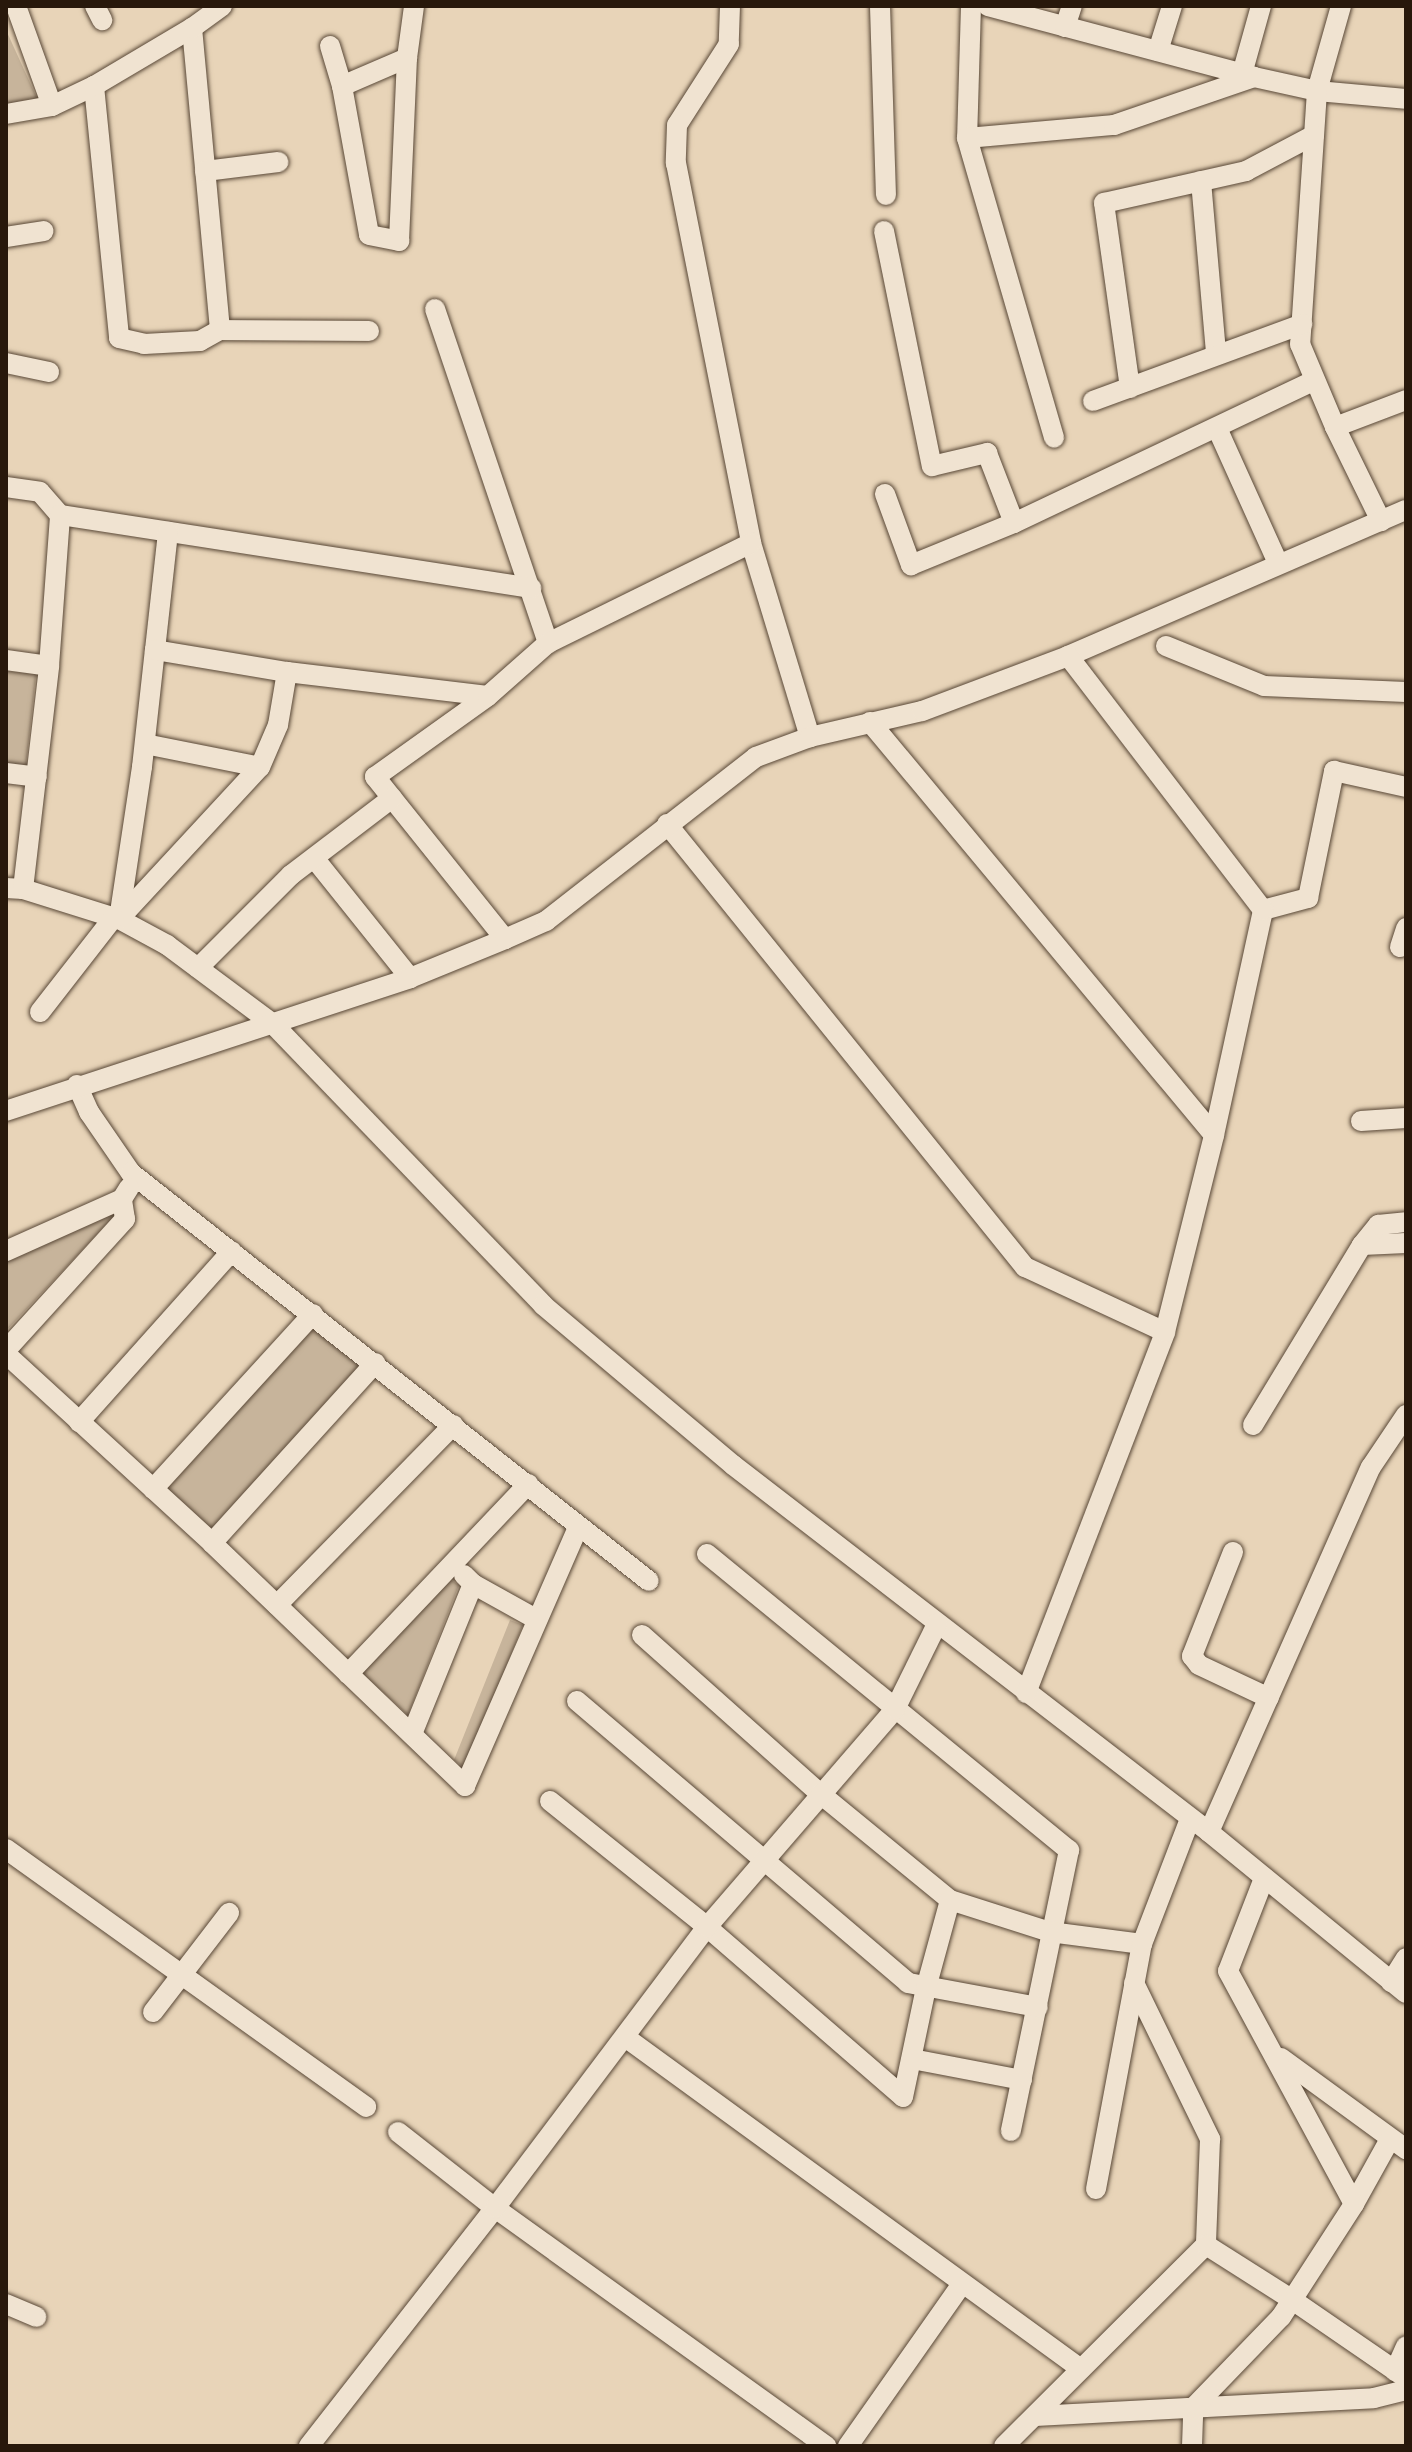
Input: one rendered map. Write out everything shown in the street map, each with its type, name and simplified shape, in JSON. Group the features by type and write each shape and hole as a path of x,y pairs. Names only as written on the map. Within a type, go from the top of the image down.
{"street":[{"path":"16,6 52,106"},
{"path":"6,114 52,106 94,86 192,28 222,6"},
{"path":"330,46 342,86 369,235 399,241 407,58 414,6"},
{"path":"730,6 729,44 677,125 676,163 751,543 810,737"},
{"path":"880,6 886,195"},
{"path":"971,6 967,138 1054,438"},
{"path":"988,6 1317,91 1406,99"},
{"path":"1065,27 1072,6"},
{"path":"1158,51 1172,6"},
{"path":"1248,75 1261,6"},
{"path":"1341,6 1317,91 1300,344 1335,427 1381,521"},
{"path":"192,28 220,330"},
{"path":"342,86 407,58"},
{"path":"967,138 1114,125 1248,75"},
{"path":"94,86 119,338 128,343 144,344 200,341 220,330 369,331"},
{"path":"1130,388 1104,203 1255,167 1314,135"},
{"path":"205,171 278,162"},
{"path":"1201,181 1216,354"},
{"path":"6,237 44,231"},
{"path":"884,231 932,466 987,453 1014,523"},
{"path":"435,309 548,643"},
{"path":"1093,401 1302,324"},
{"path":"6,363 49,372"},
{"path":"885,494 911,565 1014,523 1315,380"},
{"path":"1335,427 1406,400"},
{"path":"1217,428 1278,563"},
{"path":"6,487 40,492 60,515 531,588"},
{"path":"10,1104 273,1024 410,978 505,939 546,921 756,757 810,737 922,711 1068,656 1406,510"},
{"path":"60,515 37,777 15,889 116,918 167,945 273,1024 543,1305 733,1465 1209,1832 1399,1988 1406,1958"},
{"path":"116,918 145,744 168,532"},
{"path":"505,939 375,777 488,696 548,643 751,543"},
{"path":"1166,646 1264,686 1406,692"},
{"path":"155,650 287,672 488,696"},
{"path":"1026,1693 1165,1332 1214,1135 1263,910 1068,656"},
{"path":"6,660 49,666"},
{"path":"40,1012 116,918 260,767 278,725 287,672"},
{"path":"870,722 1214,1135"},
{"path":"145,744 260,767"},
{"path":"1263,910 1308,898 1334,771 1406,787"},
{"path":"6,773 37,777"},
{"path":"198,968 291,875 392,798"},
{"path":"667,824 1025,1267 1165,1332"},
{"path":"314,858 410,978"},
{"path":"77,1085 89,1112 137,1177 649,1581"},
{"path":"1361,1121 1406,1118"},
{"path":"6,1251 122,1199 137,1177"},
{"path":"122,1199 125,1219 6,1352 212,1543 465,1786 578,1527"},
{"path":"1253,1425 1362,1245 1378,1225 1406,1222"},
{"path":"1362,1245 1406,1243"},
{"path":"79,1422 232,1251"},
{"path":"153,1489 313,1314"},
{"path":"212,1543 375,1363"},
{"path":"1209,1832 1371,1467 1406,1415"},
{"path":"277,1605 453,1425"},
{"path":"348,1674 528,1484"},
{"path":"1233,1552 1192,1656 1199,1665 1269,1698"},
{"path":"707,1554 1069,1850 1011,2131"},
{"path":"453,1563 473,1584 536,1619"},
{"path":"412,1734 473,1584"},
{"path":"309,2446 495,2208 707,1927 765,1864 895,1709 937,1624"},
{"path":"642,1635 823,1796 950,1900 1050,1932 1142,1944"},
{"path":"577,1701 908,1983 1038,2007"},
{"path":"550,1801 707,1927 903,2097 926,1988 950,1900"},
{"path":"1096,2189 1142,1944 1190,1819"},
{"path":"6,1849 366,2107"},
{"path":"1264,1878 1228,1971 1354,2204"},
{"path":"153,2012 229,1913"},
{"path":"1004,2446 1206,2245 1210,2139 1134,1983"},
{"path":"625,2037 1081,2369"},
{"path":"1192,2446 1193,2408 1281,2317 1354,2204 1398,2144 1275,2053"},
{"path":"912,2059 1022,2080"},
{"path":"398,2132 495,2208 826,2446"},
{"path":"1206,2245 1400,2374 1406,2346"},
{"path":"848,2446 962,2284"},
{"path":"6,2304 36,2317"},
{"path":"1035,2416 1374,2398 1406,2390"}],"shaded area":[{"path":"6,30 37,98 6,104"},
{"path":"6,671 36,674 26,765 6,763"},
{"path":"110,1204 116,1214 6,1331 6,1259"},
{"path":"316,1325 362,1366 211,1531 166,1490"},
{"path":"451,1580 459,1585 408,1715 361,1672"},
{"path":"510,1620 523,1625 465,1768 454,1760"}]}
